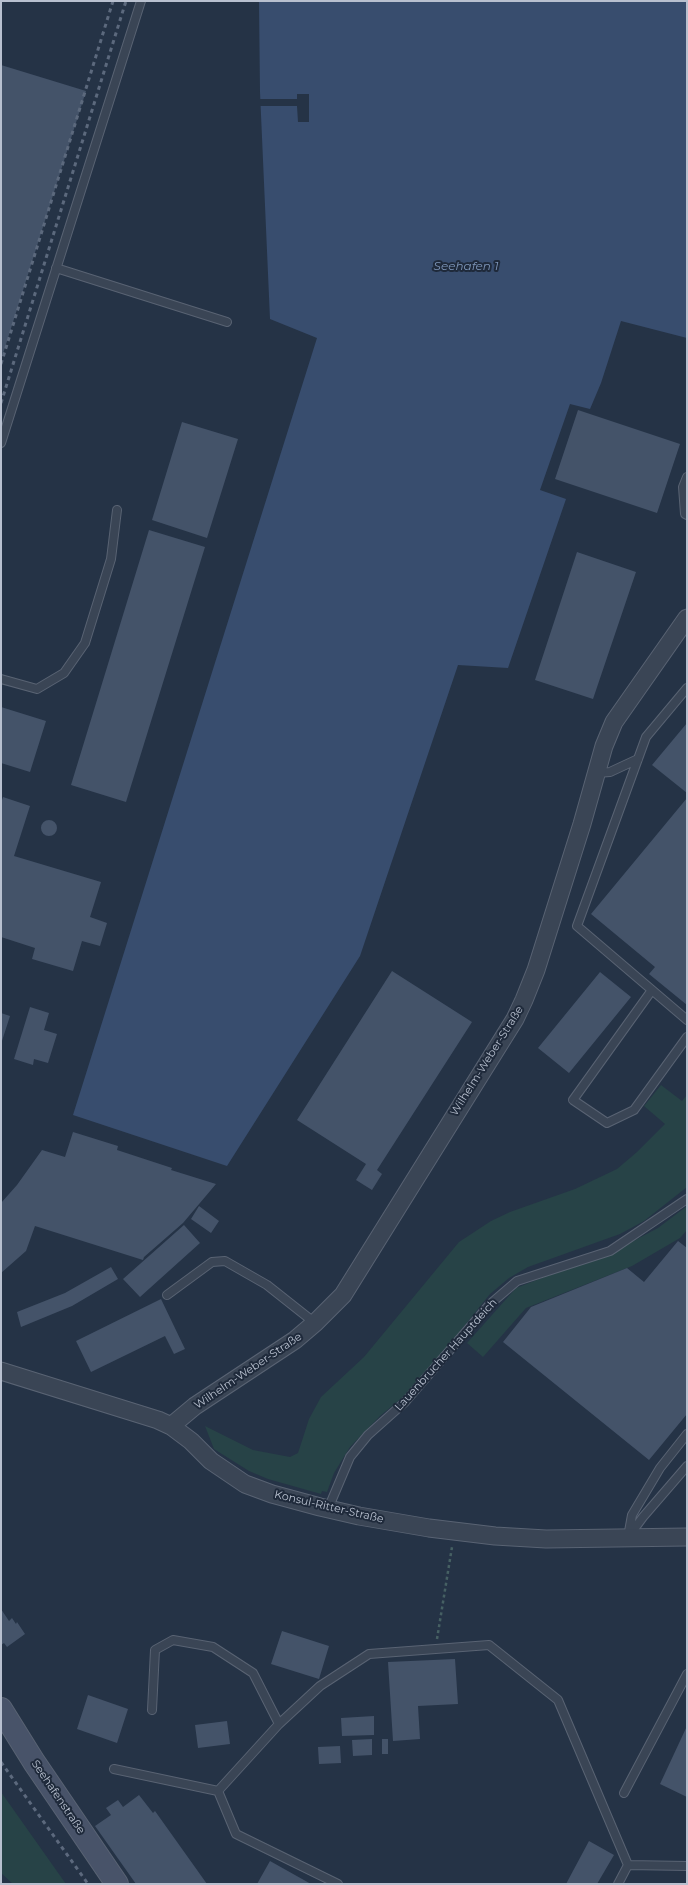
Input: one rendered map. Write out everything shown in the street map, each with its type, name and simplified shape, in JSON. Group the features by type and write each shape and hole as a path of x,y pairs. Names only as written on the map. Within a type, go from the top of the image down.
{"main road":[{"name":"Seehafenstraße","path":"1,1709 38,1769 117,1884"}],"street":[{"name":"Wilhelm-Weber-Straße","path":"171,1426 195,1406 296,1340 343,1295 524,1000 536,970 614,722 687,618"},
{"name":"Konsul-Ritter-Straße","path":"1,1370 143,1414 171,1426 191,1441 211,1461 245,1484 272,1494 328,1509 367,1518 454,1531 546,1539 687,1537"}],"lane":[{"path":"1,443 141,1"},
{"path":"56,268 227,322"},
{"path":"687,477 683,487 685,514 687,515"},
{"path":"1,679 37,688 64,673 84,643 111,559 117,510"},
{"path":"687,688 646,737 577,926 687,1020"},
{"path":"597,773 610,772 638,758"},
{"path":"652,990 573,1100 607,1123 634,1110 687,1037"},
{"name":"Lauenbrucher Hauptdeich","path":"328,1509 350,1457 368,1435 405,1402 489,1305 517,1281 610,1251 687,1199"},
{"path":"167,1295 212,1262 225,1261 267,1285 315,1323"},
{"path":"628,1537 632,1515 660,1468 687,1434"},
{"path":"628,1537 643,1517 687,1466"},
{"path":"152,1710 155,1650 173,1640 213,1646 253,1673 279,1724"},
{"path":"218,1791 279,1724 320,1686 369,1654 489,1645 558,1700 628,1865"},
{"path":"624,1793 687,1674"},
{"path":"114,1769 218,1791"},
{"path":"218,1791 236,1834 338,1884"},
{"path":"628,1865 687,1866"},
{"path":"618,1884 628,1865"}],"path":[{"path":"435,1649 454,1531"}],"green space":[{"path":"661,1085 682,1101 687,1095 687,1187 644,1221 620,1234 528,1267 509,1278 490,1294 415,1387 380,1416 350,1447 334,1473 327,1492 322,1491 321,1494 268,1479 249,1471 214,1449 205,1426 253,1450 290,1457 298,1453 309,1419 321,1397 364,1357 459,1242 491,1221 510,1212 575,1189 617,1169 637,1152 665,1124 644,1106"},
{"path":"687,1206 687,1230 680,1238 632,1266 526,1308 483,1357 467,1343 516,1288 622,1247 658,1228"},
{"path":"1,1792 66,1884 13,1884 1,1873"}],"water":[{"name":"Seehafen 1","path":"259,1 687,1 687,338 621,321 601,383 590,409 570,404 540,490 566,499 508,668 458,665 360,956 227,1166 73,1115 317,338 270,319 260,92"}],"pier":[{"path":"297,94 309,94 309,122 298,122 297,106 258,106 258,99 297,99"}],"building":[{"path":"1,65 86,91 1,360"},
{"path":"578,410 680,444 657,513 555,479"},
{"path":"182,422 238,439 207,538 152,520"},
{"path":"149,530 205,547 126,802 71,785"},
{"path":"577,552 636,572 593,699 535,680"},
{"path":"1,707 46,721 30,772 1,763"},
{"path":"687,723 687,793 652,765"},
{"path":"3,797 30,806 14,856 101,882 90,917 107,923 100,946 82,941 73,971 32,959 35,948 1,937 1,803"},
{"path":"687,798 687,1005 649,974 655,967 591,914"},
{"path":"46,820 52,820 57,825 55,834 52,836 46,836 41,831 41,825"},
{"path":"392,971 472,1022 377,1170 382,1174 372,1190 356,1180 366,1164 297,1120"},
{"path":"600,972 631,997 569,1073 538,1048"},
{"path":"30,1007 49,1013 44,1030 57,1034 48,1063 34,1059 33,1065 14,1059"},
{"path":"1,1013 10,1016 1,1044"},
{"path":"73,1132 118,1146 117,1150 172,1168 171,1170 216,1184 183,1223 144,1257 143,1260 35,1226 26,1251 1,1273 1,1203 17,1185 42,1150 65,1157"},
{"path":"199,1206 219,1221 211,1233 191,1219"},
{"path":"184,1225 200,1243 140,1297 123,1279"},
{"path":"678,1241 687,1248 687,1414 649,1460 503,1342 531,1307 627,1268 644,1282"},
{"path":"111,1267 118,1279 72,1306 21,1327 17,1312 65,1293"},
{"path":"161,1299 185,1349 174,1354 165,1336 91,1372 76,1341"},
{"path":"1,1609 9,1621 12,1618 16,1624 17,1622 25,1634 7,1647 4,1643 1,1645"},
{"path":"282,1631 329,1646 319,1679 271,1664"},
{"path":"455,1659 458,1704 418,1706 420,1739 393,1741 388,1662"},
{"path":"88,1695 128,1709 117,1743 77,1729"},
{"path":"374,1716 374,1735 342,1736 341,1718"},
{"path":"227,1721 230,1744 198,1748 195,1725"},
{"path":"687,1726 687,1797 660,1784"},
{"path":"372,1739 372,1755 353,1756 352,1740"},
{"path":"382,1739 388,1739 388,1754 382,1754"},
{"path":"340,1746 341,1763 319,1764 318,1747"},
{"path":"139,1795 153,1813 155,1811 207,1884 136,1884 95,1826 111,1815 106,1808 118,1800 123,1807"},
{"path":"589,1841 614,1855 597,1884 566,1884"},
{"path":"270,1861 311,1884 257,1884"}],"railway":[{"path":"1,364 113,1"},
{"path":"1,403 126,1"},
{"path":"1,1762 88,1884"}]}
